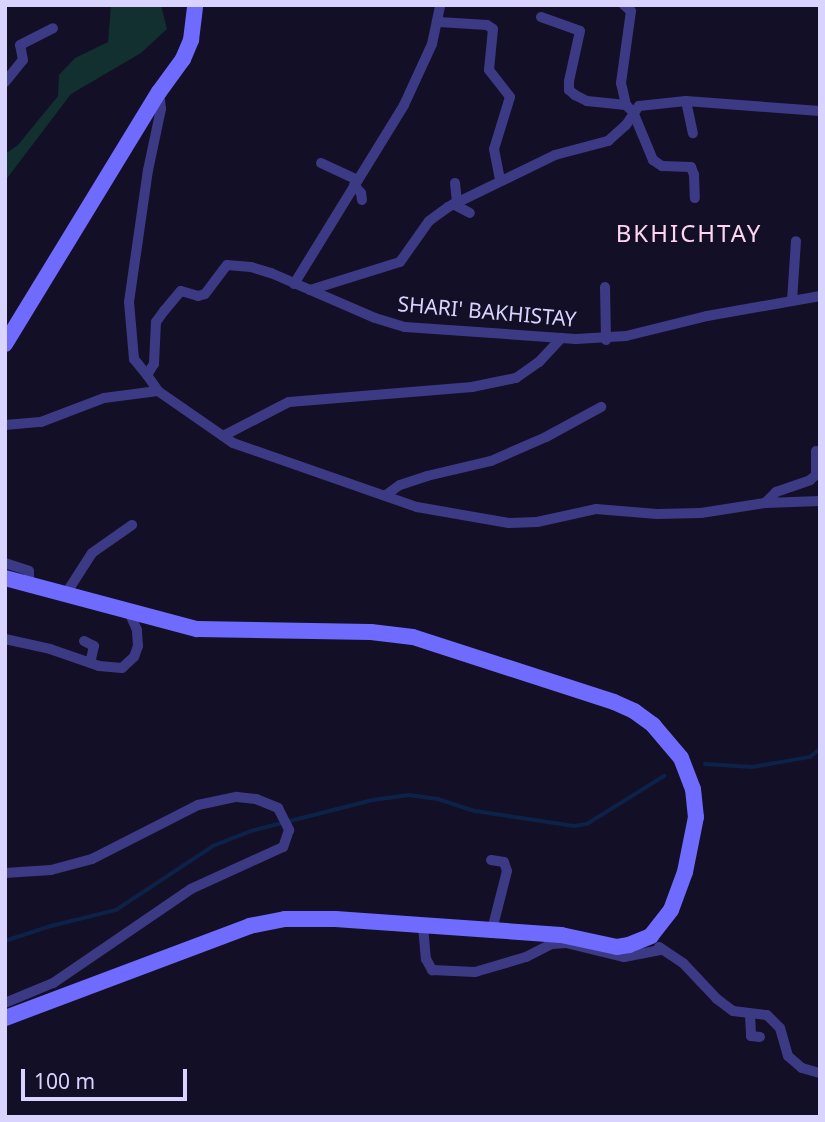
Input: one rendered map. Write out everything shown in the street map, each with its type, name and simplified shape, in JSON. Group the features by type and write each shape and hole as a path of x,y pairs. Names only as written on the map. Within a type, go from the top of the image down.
{"main road":[{"path":"5,344 159,92 183,59 191,40 195,5"},
{"path":"5,578 197,629 371,632 413,637 493,660 634,711 667,738 681,758 693,789 696,817 671,910 651,936 617,947 561,935 303,917 250,926 5,1018"}],"street":[{"path":"294,284 404,105 439,22 440,5"},
{"path":"624,5 631,11 621,83 630,108 653,160 662,166 691,167 695,198"},
{"path":"541,17 580,31 569,90 587,101 630,108 686,101 820,111"},
{"path":"439,22 486,25 493,29 489,70 510,97 494,149 500,180"},
{"path":"5,82 23,60 20,45 53,28"},
{"path":"159,92 161,109 148,170 129,302 134,359 158,391 223,436 247,449 386,495 417,508 509,523 537,522 596,509 701,513 765,503 820,501"},
{"path":"686,101 693,134"},
{"path":"308,290 400,262 429,221 455,203 555,155 608,141 626,125 630,108"},
{"path":"321,163 356,183 362,200"},
{"path":"455,183 455,203"},
{"path":"455,203 470,213"},
{"path":"792,301 796,241"},
{"name":"SHARI' BAKHISTAY","path":"147,375 154,364 156,322 181,291 198,296 205,294 227,265 271,273 375,318 405,327 561,338 606,340 820,296"},
{"path":"605,287 606,340"},
{"path":"223,436 289,402 472,387 516,378 539,362 561,338"},
{"path":"5,425 41,422 104,398 158,391"},
{"path":"386,495 400,485 427,476 502,457 601,407"},
{"path":"765,503 776,492 810,480 816,475 816,451"},
{"path":"66,593 92,553 132,526"},
{"path":"5,563 29,571 29,583"},
{"path":"5,639 37,643 90,663 122,668 134,657 138,646 137,630 129,612"},
{"path":"84,641 94,646 90,663"},
{"path":"5,873 51,870 92,859 198,805 237,797 256,799 278,808 287,824 284,847 191,889 53,983 5,1003"},
{"path":"491,860 504,862 507,871 492,930"},
{"path":"423,926 425,959 432,970 475,972 526,957 551,944 566,943 624,957 661,950"},
{"path":"651,936 661,950 692,971 717,999 733,1011 767,1015 780,1028 788,1056 802,1068 820,1073"},
{"path":"750,1015 751,1036 760,1037"}],"green space":[{"path":"111,5 161,5 167,29 141,53 71,94 5,181 5,154 18,145 58,96 59,75 75,58 108,42"}],"waterway":[{"path":"705,764 752,767 810,757 820,749"},
{"path":"5,941 116,910 213,846 251,831 373,800 409,795 438,799 476,811 574,826 587,824 664,776"}],"district":[{"name":"BKHICHTAY","path":"689,233"}]}
